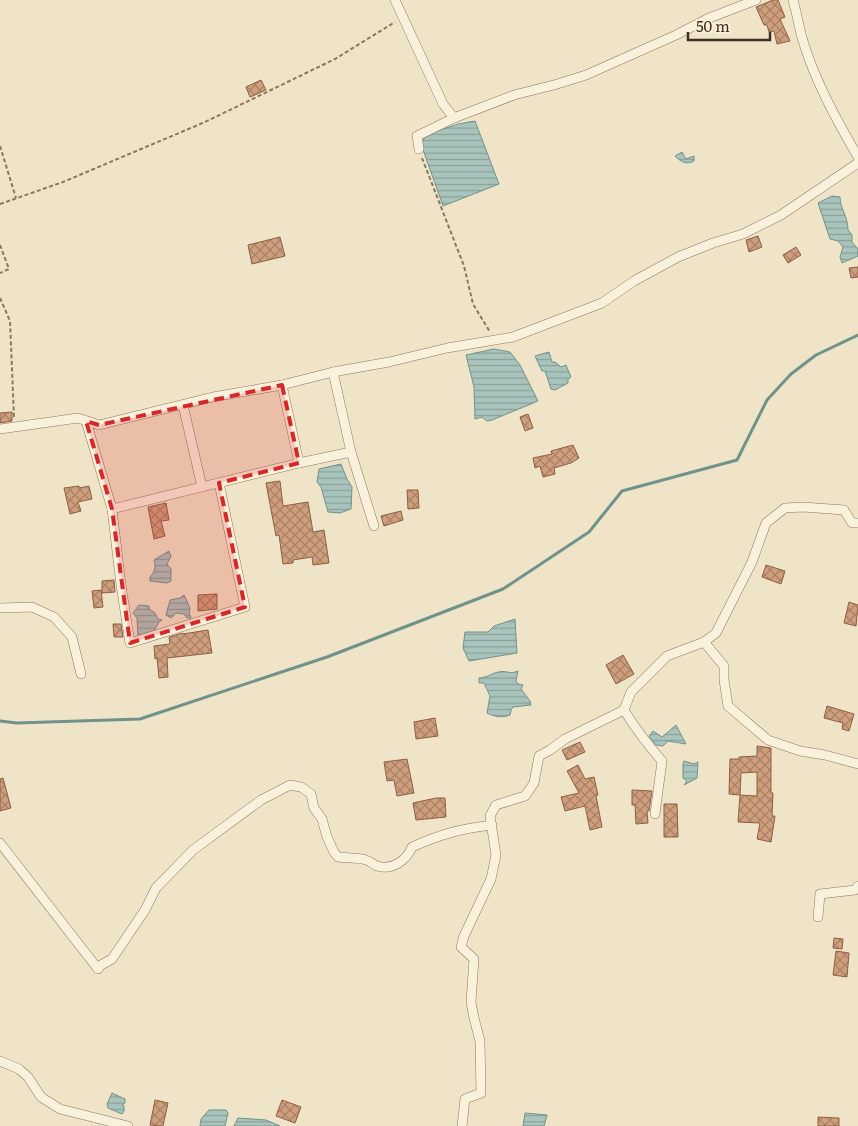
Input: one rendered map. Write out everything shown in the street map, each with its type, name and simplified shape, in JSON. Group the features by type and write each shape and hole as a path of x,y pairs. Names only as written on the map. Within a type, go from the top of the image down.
{"street":[{"path":"396,0 443,104 454,118"},
{"path":"419,149 417,136 454,118 514,94 554,85 586,75 676,35 709,18 756,0"},
{"path":"792,0 816,79 830,110 858,157"},
{"path":"0,429 78,418 99,425 213,397 282,385 333,372 389,362 447,348 513,337 602,303 634,281 678,257 713,242 744,234 781,215 858,162"},
{"path":"333,372 351,452 374,526"},
{"path":"282,385 299,463"},
{"path":"183,405 202,487"},
{"path":"86,421 112,509 130,644 245,607 219,483"},
{"path":"112,509 351,452"},
{"path":"462,1126 465,1099 481,1093 481,1086 480,1041 471,1002 474,959 461,947 464,936 491,879 496,855 490,816 496,805 524,796 534,783 539,756 565,739 624,710 630,692 667,656 704,642 716,633 752,562 766,523 785,508 803,507 844,510 852,523 858,523"},
{"path":"0,608 32,607 54,617 72,637 81,674"},
{"path":"704,642 724,666 728,706 768,740 800,751 826,755 858,764"},
{"path":"624,710 637,730 662,761 655,814"},
{"path":"0,843 98,969 101,965 112,959 145,910 156,888 193,850 261,800 290,785 302,786 310,794 314,808 322,819 327,837 338,857 366,860 377,866 390,866 401,862 409,856 412,847 439,835 492,825"},
{"path":"818,917 820,894 855,890 858,886"},
{"path":"0,1061 19,1069 28,1077 41,1097 60,1109 128,1126"}],"path":[{"path":"0,204 63,182 132,154 276,89 335,59 403,17"},
{"path":"0,146 16,198"},
{"path":"419,149 464,266 473,304 497,341"},
{"path":"0,245 9,269 0,273"},
{"path":"0,298 10,321 15,427"}],"highlighted area":[{"path":"282,385 299,463 219,483 245,607 130,643 112,509 86,421 99,425"}],"water":[{"path":"475,121 499,184 443,206 421,144 426,135 458,124"},
{"path":"682,152 686,159 694,156 694,161 688,163 679,160 675,156"},
{"path":"832,196 840,197 848,230 852,235 852,242 858,249 858,256 842,263 840,257 843,247 838,241 830,239 818,203"},
{"path":"494,349 510,352 520,365 538,401 492,420 487,421 482,417 475,419 474,387 466,355"},
{"path":"549,352 552,362 561,367 566,365 571,377 568,379 568,383 555,390 551,389 545,371 542,371 535,356"},
{"path":"341,464 352,487 351,509 340,513 328,512 321,487 317,482 319,469"},
{"path":"169,551 171,556 167,564 171,569 171,581 167,583 150,581 150,577 155,569 154,560"},
{"path":"184,595 190,608 191,618 187,618 184,614 176,613 171,618 166,615 170,600"},
{"path":"139,605 149,606 149,609 155,613 158,619 162,620 154,631 141,636 138,635 137,618 133,613"},
{"path":"515,619 517,653 469,661 463,648 465,632 488,632 494,626"},
{"path":"518,671 516,681 518,684 523,685 521,689 531,705 513,707 510,715 504,717 487,713 490,696 484,683 479,683 479,678 499,672 512,673"},
{"path":"676,725 686,744 668,741 663,746 656,745 649,736 653,731 662,737"},
{"path":"684,761 694,764 698,762 697,778 684,785 687,781 683,778"},
{"path":"112,1093 125,1099 125,1103 122,1105 124,1106 124,1111 122,1114 108,1108 107,1104"},
{"path":"209,1110 226,1110 228,1113 225,1126 200,1126 201,1119"},
{"path":"525,1113 547,1115 544,1126 523,1126"},
{"path":"238,1118 266,1120 280,1126 234,1126"}],"building":[{"path":"773,0 778,0 785,17 780,19 790,41 777,44 774,31 769,32 756,7"},
{"path":"261,80 266,90 250,97 246,87"},
{"path":"758,236 762,247 749,252 746,240"},
{"path":"280,237 285,256 252,264 248,245"},
{"path":"796,247 801,255 788,263 783,255"},
{"path":"858,267 858,277 851,278 849,268"},
{"path":"12,412 12,421 0,423 0,413"},
{"path":"528,414 533,428 525,431 520,417"},
{"path":"573,445 579,458 571,463 554,468 555,474 543,477 540,466 535,468 533,458 552,454 551,451"},
{"path":"280,481 283,506 308,502 313,532 324,530 329,563 313,565 312,557 293,560 293,563 283,564 279,535 276,536 266,483"},
{"path":"79,486 79,488 89,486 92,499 78,502 81,511 70,514 64,488"},
{"path":"407,490 418,490 419,508 408,509"},
{"path":"166,503 169,520 161,521 165,536 154,539 148,507"},
{"path":"401,511 403,520 384,526 381,516"},
{"path":"766,565 785,571 781,584 762,577"},
{"path":"114,580 115,592 102,593 102,581"},
{"path":"101,590 103,607 94,608 92,591"},
{"path":"217,594 217,609 198,611 198,595"},
{"path":"849,602 858,605 856,626 844,623"},
{"path":"113,624 121,624 123,637 114,637"},
{"path":"208,630 212,653 167,658 168,677 159,678 154,646 170,644 169,637"},
{"path":"623,655 634,674 616,684 606,665"},
{"path":"827,706 854,714 849,731 842,729 843,723 824,718"},
{"path":"435,718 438,736 416,739 414,722"},
{"path":"580,742 585,752 567,760 562,750"},
{"path":"757,746 771,748 772,816 775,816 771,842 757,839 760,823 738,822 740,795 729,794 730,759 757,756","holes":["757,772 757,796 740,795 741,773"]},
{"path":"407,759 414,793 397,796 394,780 387,781 384,762"},
{"path":"578,765 585,779 594,777 602,827 590,830 585,806 565,811 561,797 579,793 567,771"},
{"path":"3,778 11,808 0,811 0,779"},
{"path":"632,790 652,791 649,811 647,811 648,823 636,824 635,805 632,805"},
{"path":"445,798 446,817 416,820 413,803"},
{"path":"664,804 677,804 678,837 664,837"},
{"path":"834,938 843,939 842,949 833,948"},
{"path":"836,951 849,953 847,977 833,975"},
{"path":"155,1100 168,1103 163,1126 150,1125"},
{"path":"282,1100 301,1107 295,1123 276,1116"},
{"path":"818,1117 839,1118 839,1126 818,1126"}],"waterway":[{"path":"0,721 17,723 140,719 327,657 503,589 589,532 622,491 737,460 767,400 791,374 816,355 858,335"}]}
